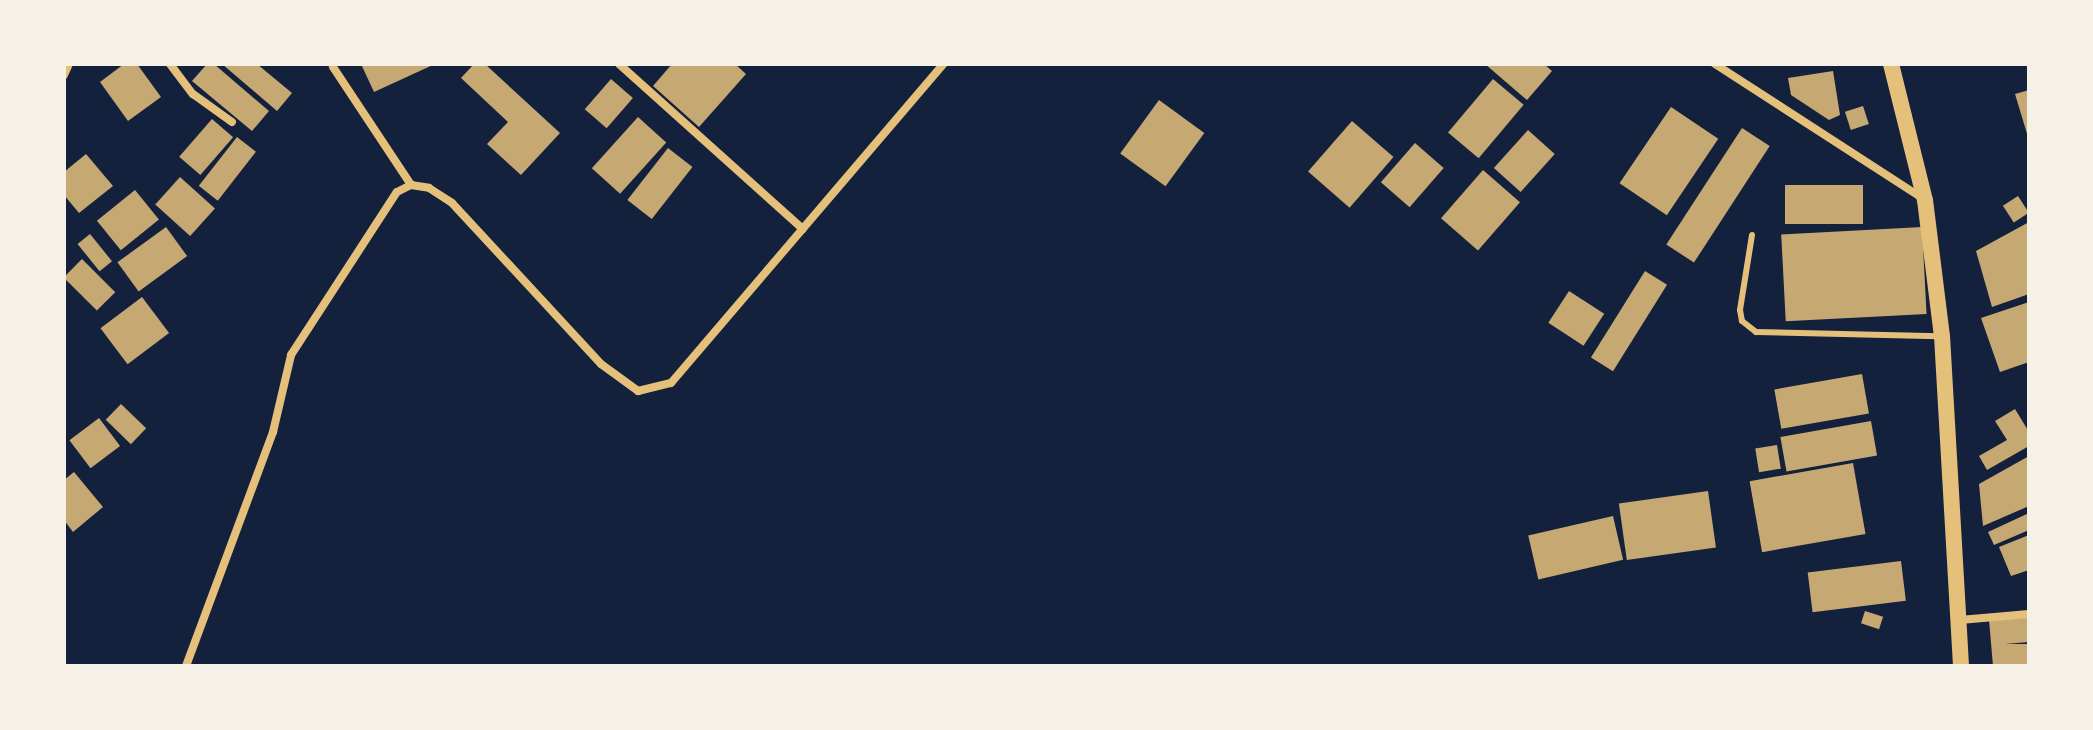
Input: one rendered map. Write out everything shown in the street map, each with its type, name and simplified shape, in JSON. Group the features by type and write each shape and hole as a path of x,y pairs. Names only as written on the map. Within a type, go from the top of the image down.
{"main road":[{"path":"1891,64 1925,200 1942,336 1961,666"}],"street":[{"path":"64,75 69,64"},
{"path":"170,64 193,94 232,122"},
{"path":"619,64 803,229"},
{"path":"186,666 273,432 291,355 397,192 411,185 429,188 452,203 601,364 638,391 671,383 943,64"},
{"path":"1715,64 1925,200"},
{"path":"333,67 411,185"},
{"path":"1960,620 2029,614"}],"lane":[{"path":"1752,235 1740,310 1742,321 1756,332 1942,336"}],"building":[{"path":"124,64 137,64 161,97 128,121 100,82"},
{"path":"207,64 214,64 269,111 252,131 192,81"},
{"path":"222,64 257,64 292,93 277,111"},
{"path":"361,64 435,64 374,92"},
{"path":"474,64 485,64 560,133 521,175 487,144 508,122 461,78"},
{"path":"672,64 735,64 746,74 699,127 653,86"},
{"path":"1485,64 1544,64 1552,71 1527,100"},
{"path":"1833,71 1840,115 1829,120 1791,95 1788,78"},
{"path":"611,79 633,98 607,128 585,109"},
{"path":"1493,79 1524,105 1479,158 1448,133"},
{"path":"2029,90 2029,137 2028,137 2015,94"},
{"path":"1159,100 1204,133 1166,186 1120,153"},
{"path":"1863,106 1869,124 1851,130 1845,112"},
{"path":"1671,107 1718,139 1667,215 1620,183"},
{"path":"638,117 666,142 620,194 592,168"},
{"path":"212,119 233,137 200,175 179,157"},
{"path":"1352,121 1394,157 1350,208 1308,172"},
{"path":"1742,128 1770,146 1694,263 1666,245"},
{"path":"1528,130 1555,154 1521,192 1494,168"},
{"path":"237,137 256,152 218,201 199,186"},
{"path":"1415,143 1444,168 1410,207 1381,182"},
{"path":"668,148 692,167 652,219 627,200"},
{"path":"86,154 113,186 79,213 64,195 64,172"},
{"path":"1483,170 1520,202 1478,250 1441,218"},
{"path":"180,177 215,208 190,236 155,204"},
{"path":"1785,185 1863,185 1863,224 1785,224"},
{"path":"135,190 159,220 121,250 97,221"},
{"path":"2018,196 2029,213 2014,223 2003,206"},
{"path":"2029,222 2029,294 1992,307 1976,251"},
{"path":"166,227 187,256 139,291 117,262"},
{"path":"1922,227 1927,314 1786,321 1781,234"},
{"path":"90,234 112,261 100,271 78,244"},
{"path":"82,259 115,292 97,311 64,278"},
{"path":"1645,271 1667,285 1613,371 1591,358"},
{"path":"1569,291 1604,314 1584,346 1548,323"},
{"path":"142,297 169,333 128,364 100,328"},
{"path":"2029,302 2029,362 2000,372 1981,318"},
{"path":"1862,374 1869,413 1781,429 1774,389"},
{"path":"121,404 146,428 131,444 106,420"},
{"path":"2015,409 2029,432 2029,446 1987,470 1979,456 2007,440 1995,421"},
{"path":"99,418 120,446 91,468 69,440"},
{"path":"1871,421 1877,455 1786,471 1780,437"},
{"path":"1777,445 1781,469 1759,472 1755,448"},
{"path":"2029,456 2029,506 1983,526 1979,484"},
{"path":"1853,463 1866,534 1762,552 1750,481"},
{"path":"74,472 103,507 73,532 64,520 64,480"},
{"path":"1708,491 1716,547 1627,560 1619,504"},
{"path":"2029,513 2029,530 1994,545 1988,532"},
{"path":"1613,516 1623,560 1538,579 1528,536"},
{"path":"2029,535 2029,570 2011,576 1999,547"},
{"path":"1901,561 1906,601 1813,612 1808,572"},
{"path":"1865,611 1883,617 1879,629 1861,623"},
{"path":"2029,617 2029,642 2005,644 2029,644 2029,664 1993,666 1989,620"}]}
